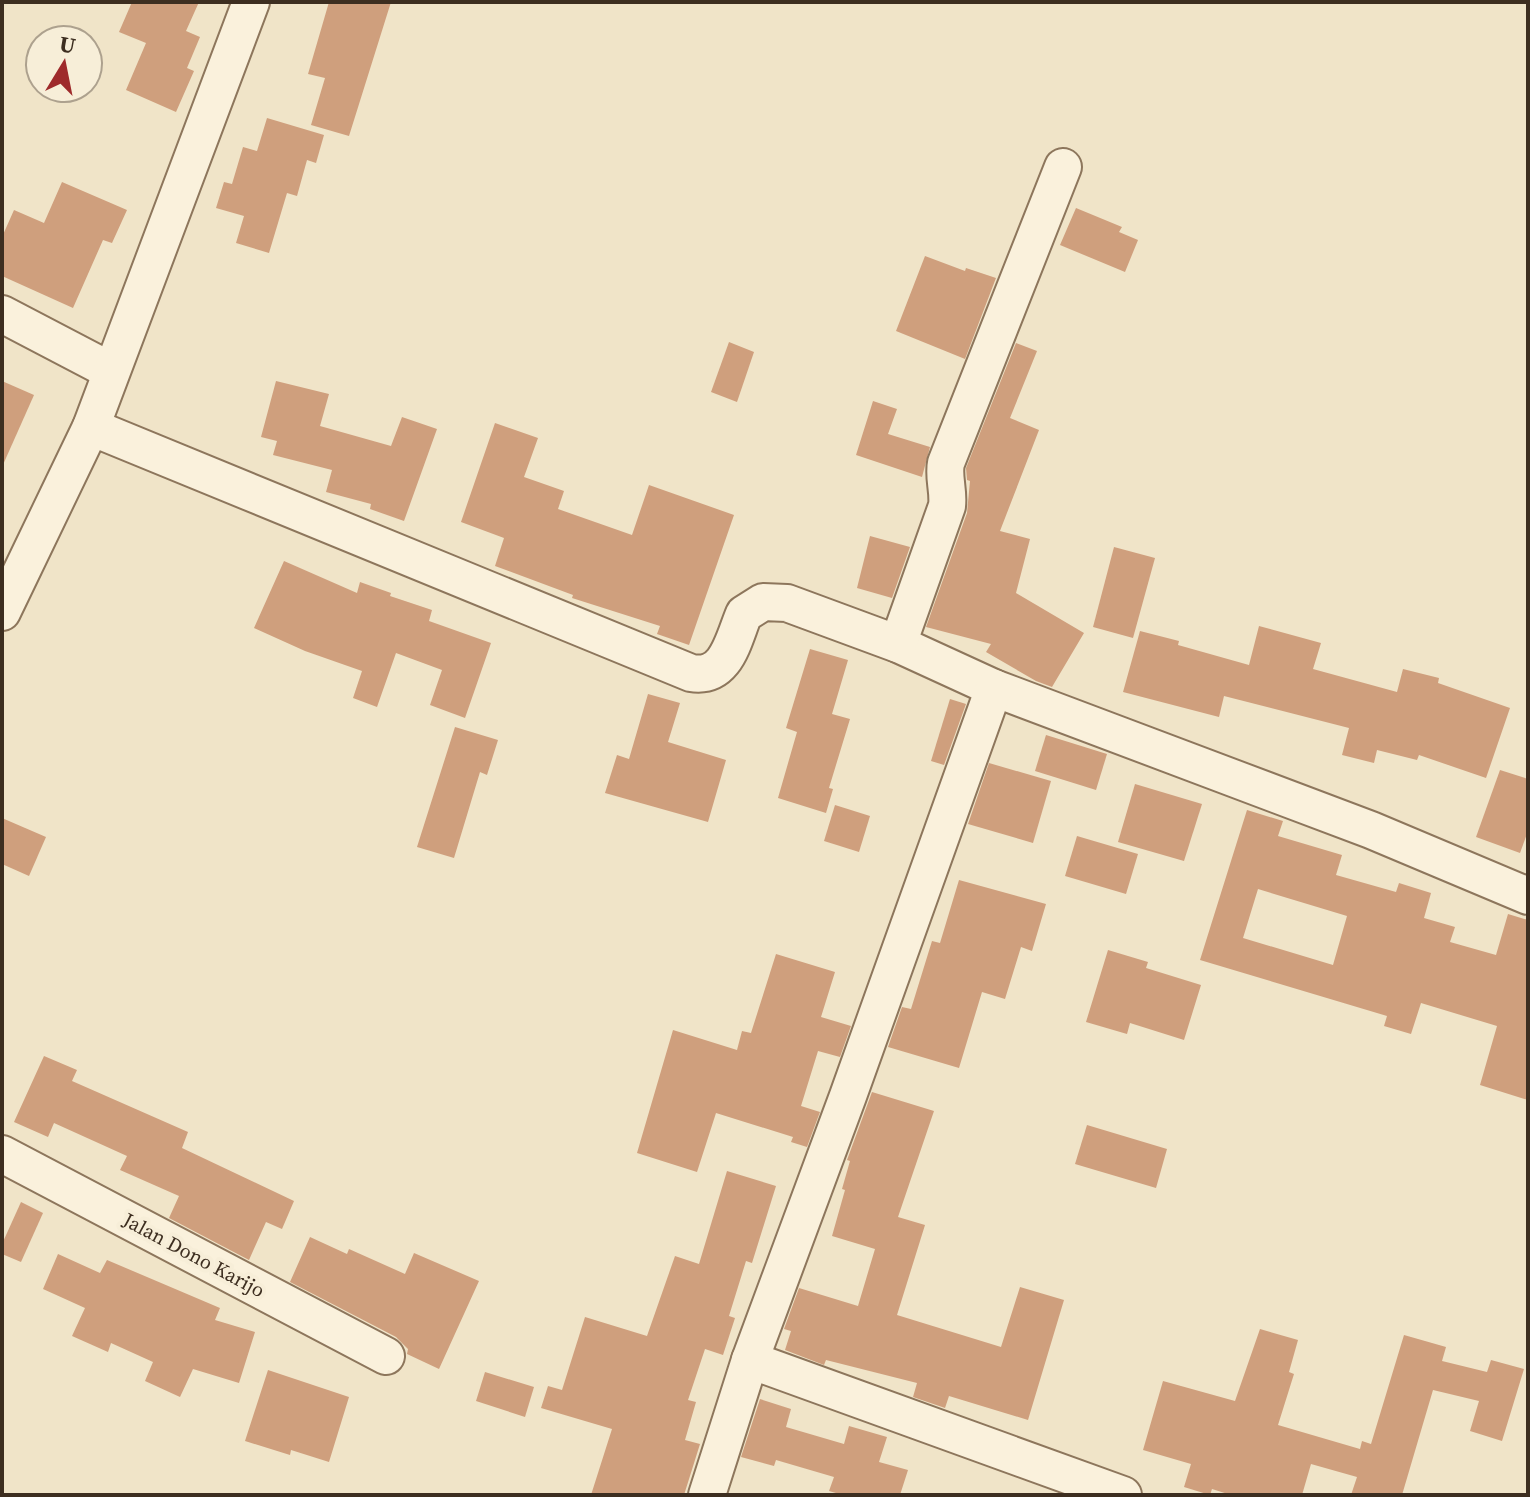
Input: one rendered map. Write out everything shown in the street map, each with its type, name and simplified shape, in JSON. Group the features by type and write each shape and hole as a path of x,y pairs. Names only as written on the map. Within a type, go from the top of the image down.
{"street":[{"path":"2,612 91,427 251,2"},
{"path":"898,644 947,506 949,487 946,463 1063,167"},
{"path":"2,314 111,371"},
{"path":"91,427 691,673 704,675 719,667 744,614 763,602 787,603 898,644 994,688 1371,830 1528,896"},
{"path":"707,1495 750,1360 994,688"},
{"name":"Jalan Dono Karijo","path":"2,1154 386,1356"},
{"path":"750,1360 1123,1495"}],"building":[{"path":"132,2 199,2 186,31 200,37 187,68 194,71 176,112 126,90 146,43 119,32"},
{"path":"329,2 391,2 349,136 311,125 325,78 308,74"},
{"path":"267,118 324,135 316,163 307,160 297,196 287,193 269,253 236,243 244,216 216,208 224,182 232,184 243,147 257,151"},
{"path":"62,182 127,210 112,243 103,240 73,308 2,276 2,237 14,210 44,223"},
{"path":"1076,208 1122,227 1119,232 1138,240 1125,272 1060,245"},
{"path":"925,256 965,271 966,268 996,278 965,359 896,331"},
{"path":"729,342 754,352 737,402 711,392"},
{"path":"1016,343 1037,351 1010,418 1039,430 1000,531 1030,539 1016,593 1084,633 1052,687 986,652 991,644 926,627 967,513 970,481 967,480 966,468"},
{"path":"2,381 34,395 2,467"},
{"path":"276,381 329,394 320,426 391,446 402,417 437,429 404,521 370,509 371,504 326,492 332,470 273,455 277,441 261,437"},
{"path":"873,401 897,409 888,434 930,447 922,477 856,455"},
{"path":"495,423 538,438 524,477 564,491 558,509 632,535 649,485 734,515 689,645 657,634 660,626 572,598 573,595 495,566 504,538 461,522"},
{"path":"870,536 910,547 892,598 857,588"},
{"path":"1114,547 1155,558 1133,638 1093,627"},
{"path":"284,561 357,593 360,582 391,593 390,596 432,610 429,621 491,643 465,718 430,705 442,670 396,653 377,707 353,698 362,671 305,651 254,628"},
{"path":"1259,626 1321,643 1313,669 1397,692 1403,669 1439,678 1438,683 1510,708 1486,778 1419,755 1417,760 1377,750 1374,763 1342,755 1349,728 1224,696 1219,717 1123,692 1140,631 1249,665"},
{"path":"810,649 848,660 832,714 850,719 829,788 833,789 826,813 778,798 797,732 786,728"},
{"path":"648,694 680,703 668,742 726,760 708,822 605,793 617,755 629,759"},
{"path":"950,699 966,704 944,765 931,761"},
{"path":"455,727 498,740 487,775 480,772 454,858 417,847"},
{"path":"1046,735 1107,754 1096,790 1035,771"},
{"path":"989,763 1051,781 1033,843 968,824"},
{"path":"1500,770 1528,779 1528,831 1520,853 1476,837"},
{"path":"1135,784 1202,804 1184,861 1118,842"},
{"path":"835,805 870,816 859,852 824,841"},
{"path":"1247,810 1283,821 1278,836 1342,855 1336,875 1396,892 1399,883 1431,893 1424,918 1455,927 1450,942 1496,955 1508,914 1528,920 1528,1100 1480,1085 1497,1026 1421,1003 1411,1034 1384,1026 1387,1016 1200,960","holes":["1258,889 1347,916 1333,965 1243,938"]},
{"path":"2,818 46,837 29,876 2,864"},
{"path":"1077,836 1138,854 1126,894 1065,876"},
{"path":"959,880 1046,904 1032,951 1021,947 1005,999 982,992 959,1068 888,1047 902,1007 911,1009 932,941 940,943"},
{"path":"1108,950 1148,962 1146,968 1201,985 1184,1040 1130,1023 1127,1034 1086,1022"},
{"path":"776,954 835,972 821,1017 851,1026 840,1057 818,1051 801,1106 820,1112 807,1147 791,1142 793,1137 716,1113 697,1172 637,1153 673,1030 737,1050 742,1031 751,1033"},
{"path":"44,1056 77,1070 72,1081 188,1132 182,1148 294,1201 282,1229 266,1222 249,1260 169,1218 179,1196 120,1170 127,1156 54,1123 48,1137 14,1122"},
{"path":"872,1092 934,1111 898,1217 925,1225 897,1315 1001,1347 1020,1287 1064,1300 1028,1420 949,1396 945,1408 913,1397 917,1383 826,1360 824,1365 785,1350 791,1331 784,1329 799,1288 858,1306 875,1249 832,1236 845,1190 842,1189 850,1161 847,1160"},
{"path":"1087,1125 1167,1149 1156,1188 1075,1164"},
{"path":"727,1171 776,1186 752,1263 746,1261 729,1316 735,1318 723,1355 705,1349 688,1400 696,1402 685,1440 700,1444 684,1495 591,1495 612,1429 541,1408 548,1386 562,1390 585,1317 647,1336 675,1256 699,1264"},
{"path":"21,1202 43,1213 21,1262 2,1254 2,1244"},
{"path":"310,1237 347,1254 349,1249 405,1274 414,1253 479,1281 439,1369 407,1354 408,1349 396,1337 290,1282"},
{"path":"58,1254 100,1273 107,1260 220,1308 215,1320 255,1332 239,1383 193,1369 180,1397 145,1381 153,1362 111,1343 108,1352 72,1336 85,1308 43,1289"},
{"path":"1260,1329 1298,1340 1289,1372 1294,1374 1278,1425 1360,1449 1362,1441 1371,1444 1404,1335 1446,1347 1442,1361 1487,1372 1491,1360 1524,1369 1502,1441 1470,1431 1479,1401 1433,1390 1402,1495 1351,1495 1357,1477 1311,1464 1302,1495 1231,1495 1212,1489 1210,1495 1184,1487 1191,1464 1143,1450 1163,1381 1235,1401"},
{"path":"268,1370 349,1397 329,1462 291,1450 290,1455 245,1441"},
{"path":"485,1372 534,1387 525,1417 476,1401"},
{"path":"760,1399 791,1409 786,1427 844,1444 849,1426 887,1437 879,1462 908,1470 900,1495 843,1495 829,1491 834,1477 776,1460 774,1466 741,1457"}]}
